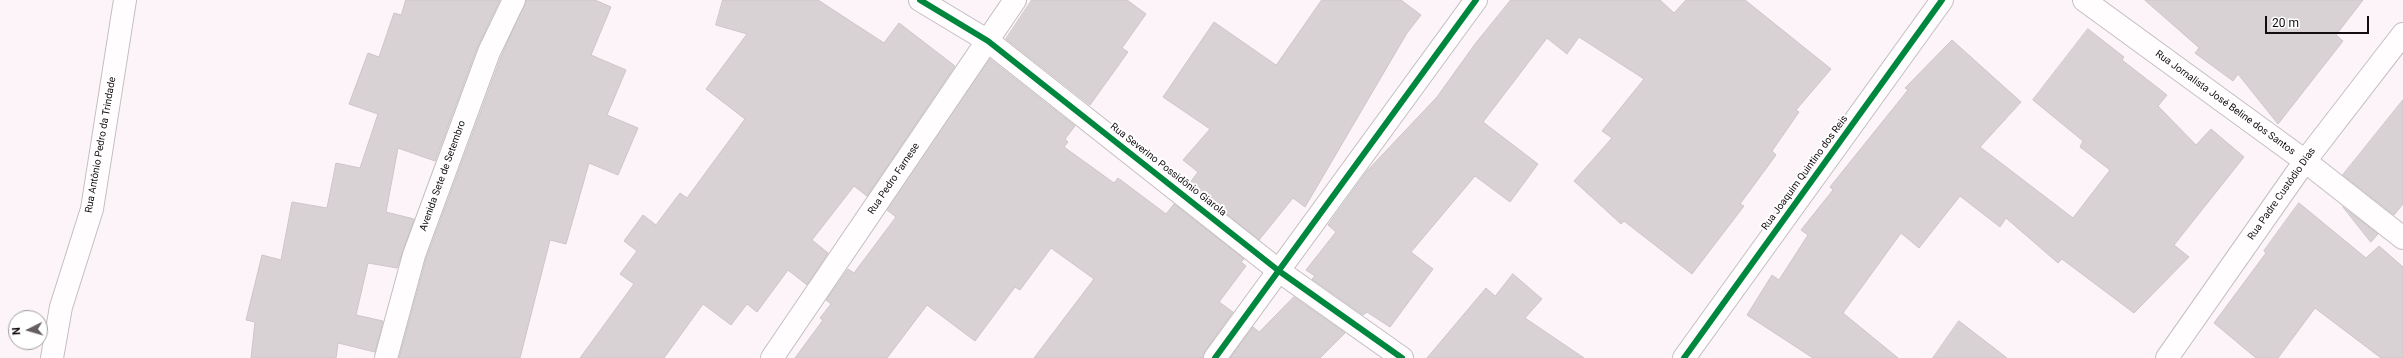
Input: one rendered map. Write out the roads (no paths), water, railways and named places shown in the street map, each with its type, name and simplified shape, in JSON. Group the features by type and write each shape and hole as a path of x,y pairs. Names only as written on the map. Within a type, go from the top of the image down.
{"street":[{"name":"Rua Antônio Pedro da Trindade","path":"52,358 61,307 92,210 125,0"},
{"name":"Avenida Sete de Setembro","path":"386,358 414,255 489,52 514,0"},
{"name":"Rua Severino Possidônio Giarola","path":"920,0 988,41 1279,271 1402,358"},
{"name":"Rua Pedro Farnese","path":"772,358 1015,0"},
{"path":"1216,358 1476,0"},
{"name":"Rua Joaquim Quintino dos Reis","path":"1684,358 1942,0"},
{"name":"Rua Jornalista José Beline dos Santos","path":"2084,0 2305,161 2403,238"},
{"name":"Rua Padre Custódio Dias","path":"2167,358 2305,161 2403,34"}]}
